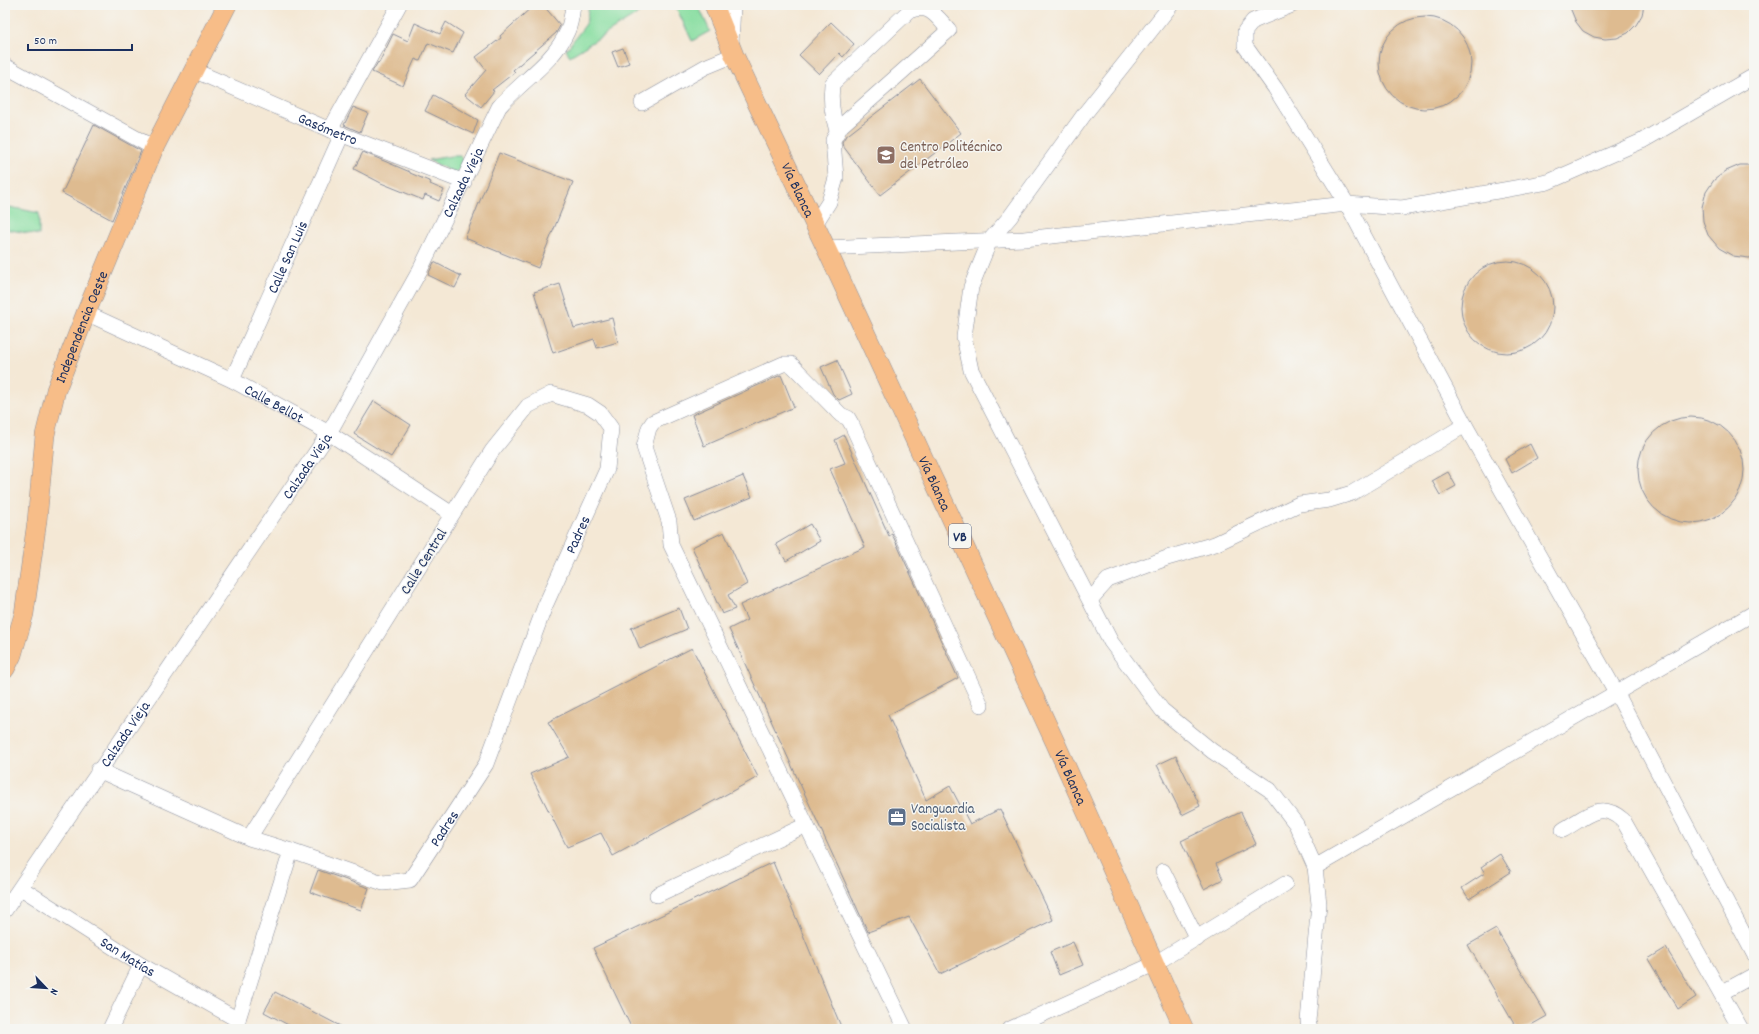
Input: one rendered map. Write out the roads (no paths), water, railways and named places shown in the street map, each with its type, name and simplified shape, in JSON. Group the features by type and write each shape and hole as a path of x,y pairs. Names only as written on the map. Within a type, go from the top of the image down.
{"main road":[{"name":"Independencia Oeste","path":"5,668 12,655 24,614 37,521 45,435 56,390 154,148 227,5"},
{"name":"Vía Blanca","path":"714,5 733,50 1055,742 1184,1029"}],"street":[{"name":"Calle San Luis","path":"232,380 336,132 399,5"},
{"path":"642,103 733,50 733,5"},
{"path":"1171,5 1086,112 1010,217 990,240 972,287 964,337 970,370 1111,642 1162,710 1212,751 1270,790 1296,824 1315,867 1319,904 1308,1021 1310,1029"},
{"path":"1292,5 1253,21 1245,31 1245,46 1275,88 1346,204 1465,425 1616,692 1754,954"},
{"name":"Calzada Vieja","path":"5,910 98,770 329,433 420,270 464,182 499,107 508,96 555,52 568,32 573,6"},
{"path":"815,224 829,202 836,178 833,140 837,131 840,126 949,30 931,11 918,8 909,11 832,84 830,96 832,115 837,131"},
{"path":"5,66 154,148"},
{"name":"Gasómetro","path":"193,70 336,132 464,182"},
{"path":"826,248 1024,239 1346,204 1402,208 1548,182 1642,141 1754,76"},
{"name":"Calle Bellot","path":"86,313 232,380 329,433 452,514"},
{"path":"905,1029 672,545 669,521 644,447 649,428 653,422 783,364 791,364 841,415 848,418 852,425 981,704"},
{"name":"Calle Central","path":"249,838 492,451 528,406 551,394 588,405 600,413 611,428 607,469"},
{"path":"1090,600 1108,580 1167,558 1215,544 1299,504 1329,500 1352,493 1465,425"},
{"name":"Padres","path":"98,770 249,838 292,851 383,883 410,880 486,764 545,606 607,469"},
{"path":"1315,867 1754,613"},
{"path":"1563,830 1598,810 1607,810 1616,814 1623,820 1741,1029"},
{"path":"657,895 806,825"},
{"path":"236,1025 292,851"},
{"path":"1163,871 1197,939"},
{"path":"1010,1029 1154,964 1285,884"},
{"name":"San Matías","path":"21,888 236,1025"},
{"path":"110,1029 141,965"},
{"path":"1721,993 1754,975"}],"place":[{"name":"Centro Politécnico del Petróleo","path":"886,155"},
{"name":"Vanguardia Socialista","path":"897,817"}]}
